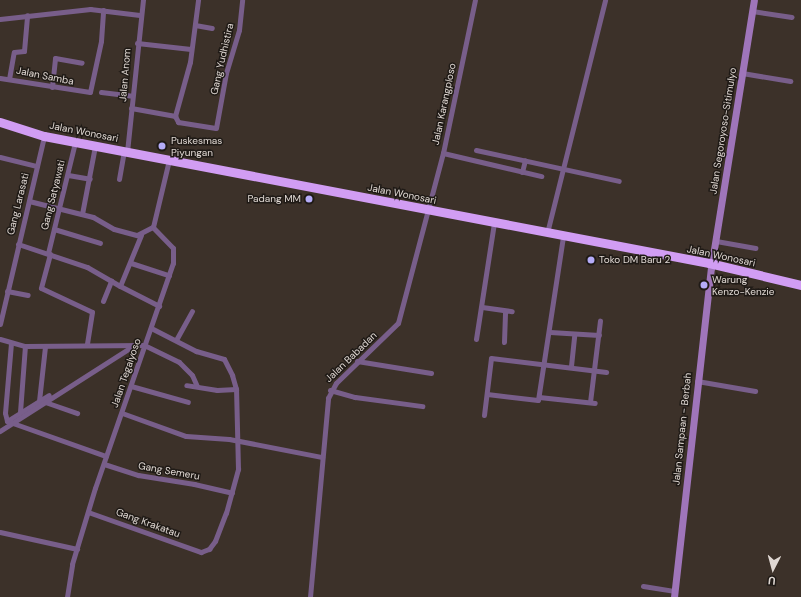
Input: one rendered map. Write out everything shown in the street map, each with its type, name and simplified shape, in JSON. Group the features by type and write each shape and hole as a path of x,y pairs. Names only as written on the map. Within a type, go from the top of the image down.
{"highway":[{"name":"Jalan Wonosari","path":"0,122 44,136 712,264 801,285"}],"main road":[{"name":"Jalan Segoroyoso-Sitimulyo","path":"712,264 754,0"},
{"name":"Jalan Sampaan - Berbah","path":"674,594 697,380 712,264"}],"street":[{"name":"Jalan Anom","path":"119,178 125,151 131,108 140,15 143,0"},
{"path":"175,116 190,62 198,0"},
{"name":"Gang Yudhistira","path":"131,108 175,116 178,122 216,128 225,79 239,30 242,0"},
{"name":"Jalan Karangploso","path":"428,210 443,153 475,0"},
{"path":"547,233 605,0"},
{"path":"0,19 90,9 140,15"},
{"name":"Jalan Samba","path":"0,78 86,93 92,90 103,10"},
{"path":"752,11 792,18"},
{"path":"9,79 14,52 24,51 27,15"},
{"path":"195,26 212,28"},
{"path":"137,43 191,49"},
{"path":"52,87 56,58 82,63"},
{"path":"742,74 790,81"},
{"path":"101,92 132,96"},
{"name":"Gang Larasati","path":"0,324 44,136"},
{"name":"Gang Satyawati","path":"75,142 41,288 92,312 87,345"},
{"path":"82,214 90,179 95,146"},
{"path":"476,150 619,181"},
{"path":"443,153 541,176"},
{"path":"0,157 37,166"},
{"path":"120,286 131,263 132,251 141,235 153,227 169,160"},
{"path":"518,178 524,160"},
{"path":"68,174 90,179"},
{"path":"28,201 102,220 114,229 141,235"},
{"name":"Jalan Babadan","path":"310,597 325,412 330,390 398,323 428,210"},
{"path":"476,339 494,223"},
{"name":"Jalan Tegalyoso","path":"67,597 77,549 88,512 144,345 159,306 173,258 173,248 153,227"},
{"path":"54,229 100,243"},
{"path":"539,397 550,332 563,236"},
{"path":"716,241 754,248"},
{"path":"18,244 92,270 159,306"},
{"path":"131,263 169,275"},
{"path":"103,301 111,281"},
{"path":"7,291 28,295"},
{"path":"482,307 512,311"},
{"path":"176,340 192,311"},
{"path":"504,342 505,311"},
{"path":"487,394 538,400 539,397 593,403 593,370 600,321"},
{"path":"151,328 196,351 224,359 232,375 236,389 238,441 238,469 232,493"},
{"path":"550,332 574,335 599,335"},
{"path":"571,366 574,335"},
{"path":"0,339 25,346 45,347 144,345 179,362 192,375 197,386"},
{"path":"11,343 5,413 9,422 106,456"},
{"path":"20,412 25,346"},
{"path":"9,422 131,346"},
{"path":"42,402 45,347"},
{"path":"484,415 491,358 571,366 606,372"},
{"path":"358,361 431,373"},
{"path":"697,380 755,391"},
{"path":"186,385 217,390 236,389"},
{"path":"131,386 188,402"},
{"path":"330,390 355,397 422,406"},
{"path":"0,431 20,412 42,402 77,412"},
{"path":"122,413 186,436 238,441 322,457"},
{"name":"Gang Semeru","path":"104,464 138,475 194,484 232,493"},
{"name":"Gang Krakatau","path":"88,512 201,552 209,549 215,542 232,493"},
{"path":"0,532 77,549"},
{"path":"643,586 674,594"}],"place":[{"name":"Puskesmas Piyungan","path":"162,146"},
{"name":"Padang MM","path":"309,199"},
{"name":"Toko DM Baru 2","path":"591,260"},
{"name":"Warung Kenzo-Kenzie","path":"704,285"}]}
